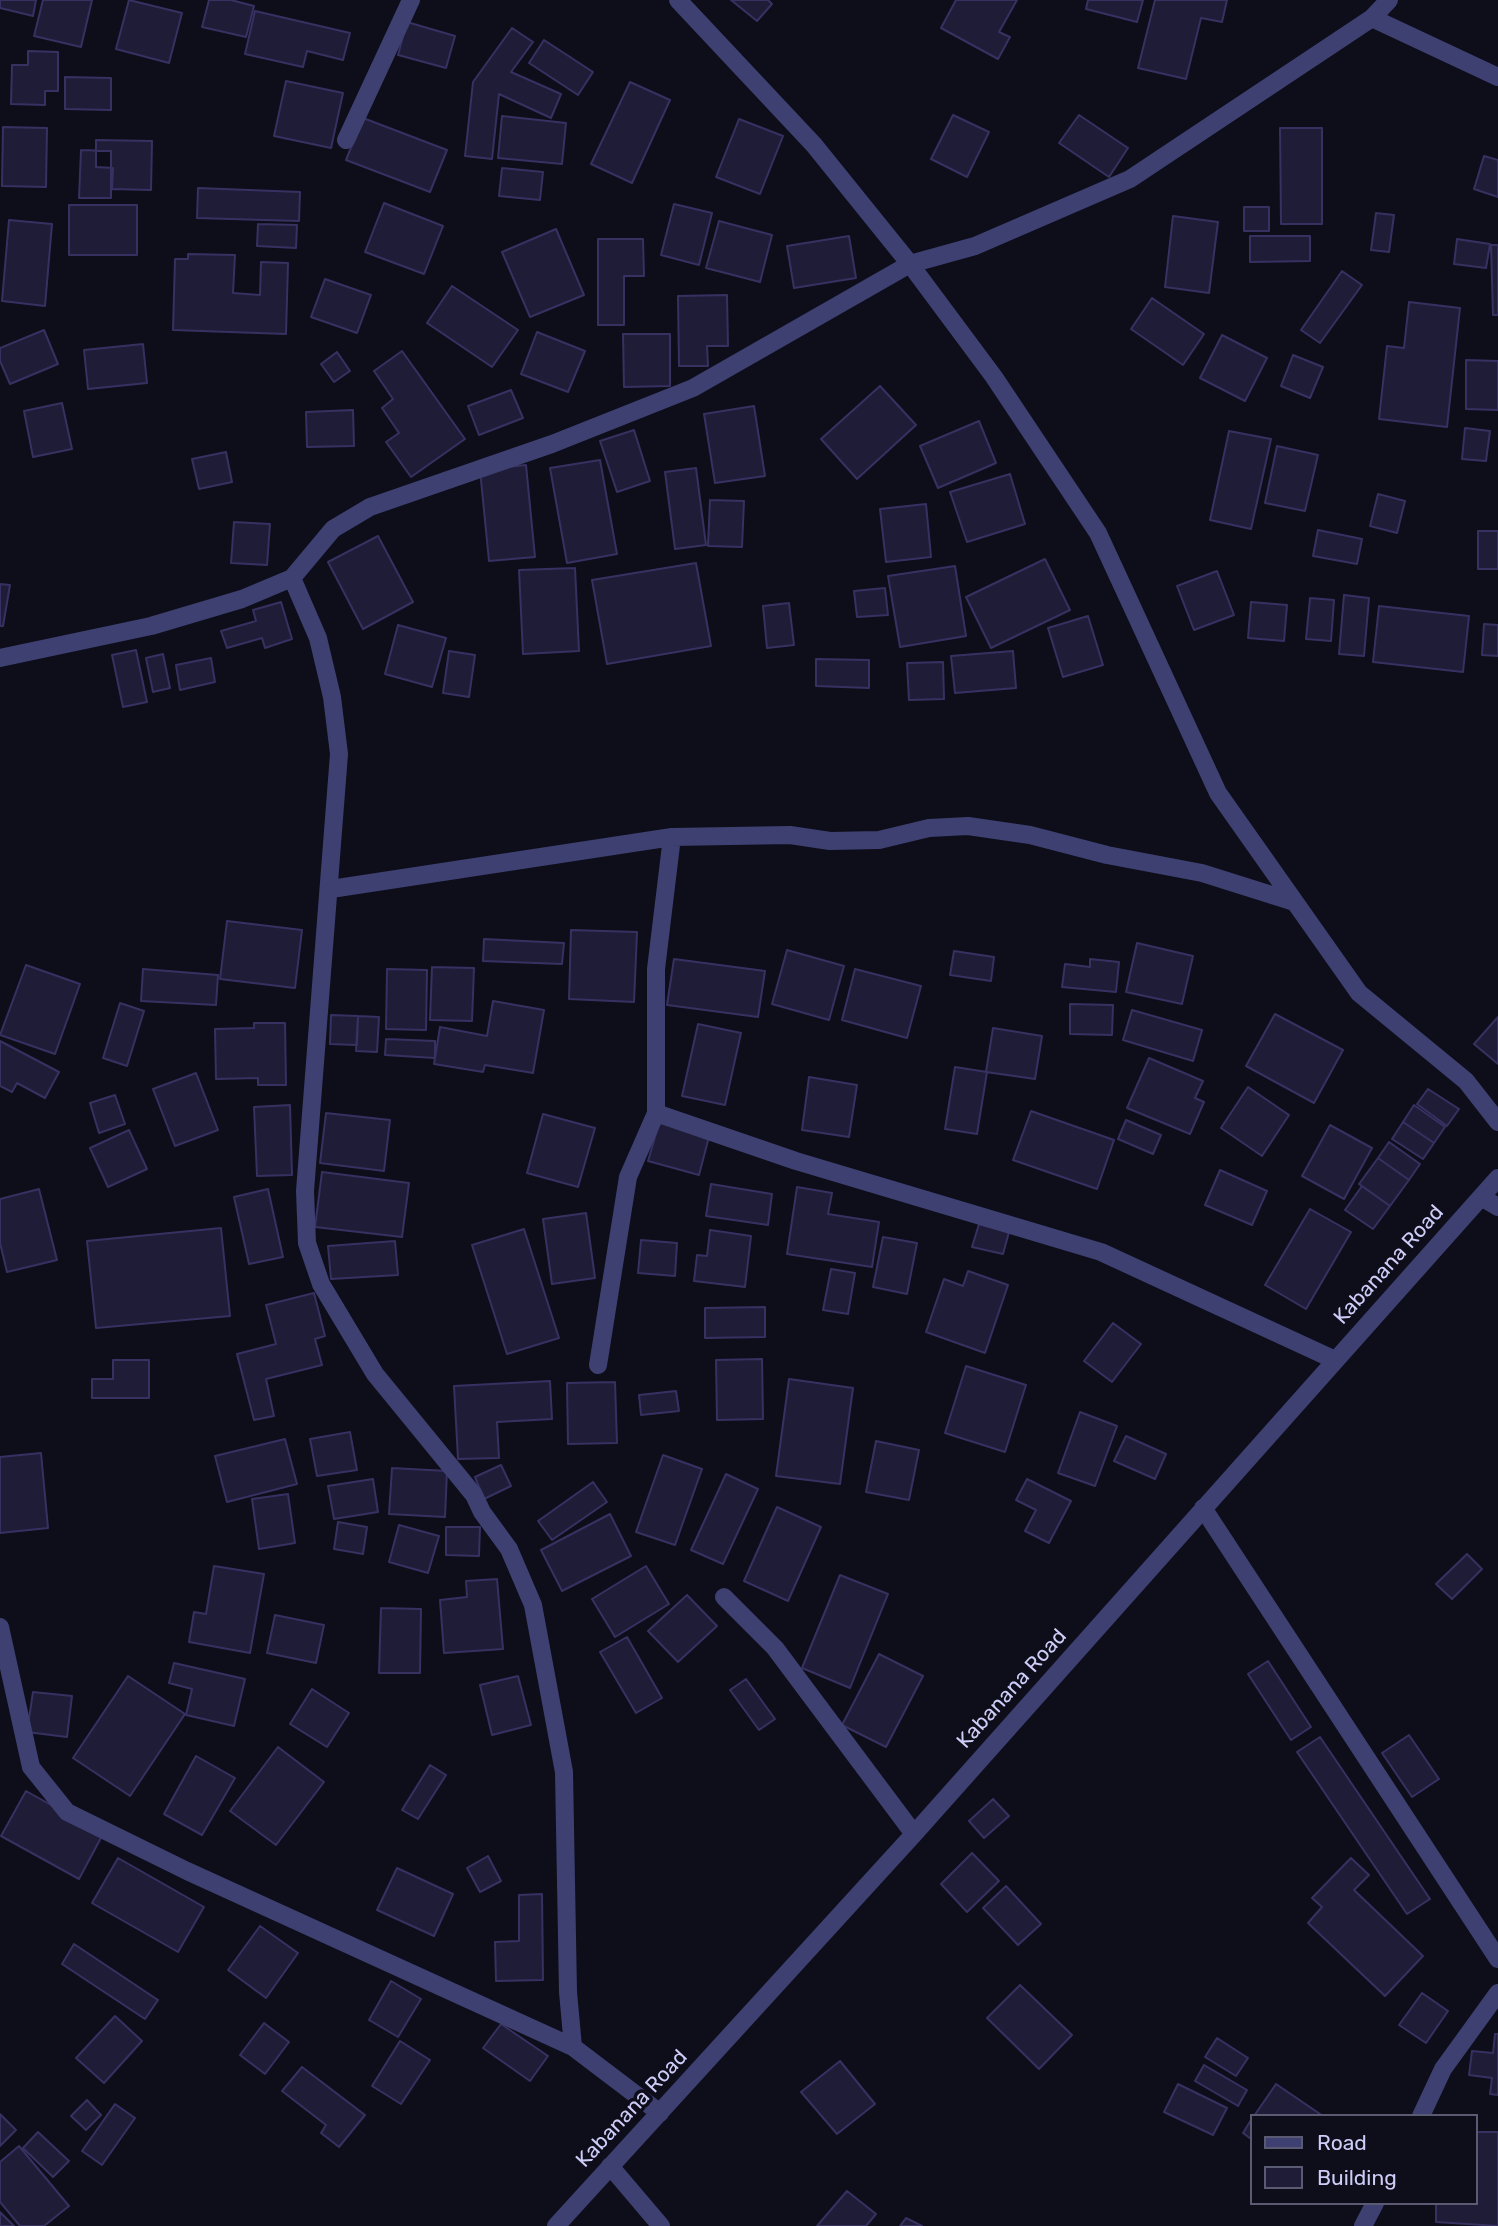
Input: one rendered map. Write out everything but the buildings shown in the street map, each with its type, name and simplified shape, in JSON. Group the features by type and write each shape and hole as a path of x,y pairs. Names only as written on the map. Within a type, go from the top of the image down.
{"street":[{"path":"346,140 411,0"},
{"path":"678,0 814,145 910,264 994,377 1098,533 1218,793 1359,993 1466,1081 1498,1122"},
{"path":"0,658 151,626 242,599 292,578 332,529 370,507 552,444 692,388 770,347 910,264 975,246 1130,179 1372,18 1389,0"},
{"path":"1372,18 1498,77"},
{"path":"292,578 318,638 332,697 340,754 305,1191 307,1243 321,1284 375,1374 474,1495 509,1549 533,1605 564,1772 568,1992 573,2046"},
{"path":"331,889 672,837 790,835 830,841 879,840 929,828 968,826 1030,835 1107,855 1202,873 1294,902"},
{"path":"598,1365 628,1177 656,1113 656,969 672,837"},
{"path":"656,1113 796,1161 1101,1252 1335,1360"},
{"name":"Kabanana Road","path":"556,2226 914,1834 1498,1178"},
{"path":"1481,1197 1498,1207"},
{"path":"1203,1508 1498,1959"},
{"path":"724,1597 775,1648 914,1834"},
{"path":"0,1627 31,1767 67,1812 187,1871 573,2046 660,2113"},
{"path":"1423,2114 1443,2069 1498,1993"},
{"path":"610,2166 661,2226"},
{"path":"1363,2226 1374,2205"}]}
